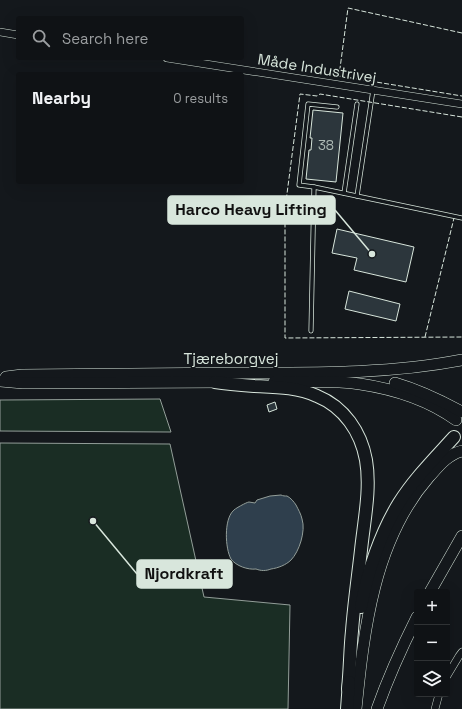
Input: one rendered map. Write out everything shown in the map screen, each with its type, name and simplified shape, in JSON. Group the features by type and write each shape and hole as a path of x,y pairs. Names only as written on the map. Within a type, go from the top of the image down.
{"highway":[{"name":"Tjæreborgvej","path":"0,377 22,375 311,373 397,369 435,365 462,360"},
{"path":"311,373 360,377 412,388 434,397 461,417 454,425 454,437 456,443 462,451 456,452 446,459 425,482 402,514 384,554 373,593 366,629 356,709"},
{"name":"Tjæreborgvej","path":"0,381 23,383 327,382 366,385 404,393 443,411 461,417"},
{"path":"215,382 244,386 291,388 317,396 330,402 339,409 357,432 364,449 368,469 368,489 352,631 347,709"},
{"path":"348,689 362,603 376,553 385,530 399,503 414,482 454,437"},
{"path":"432,589 462,536"},
{"path":"377,709 398,655 414,623"}],"street":[{"path":"0,32 16,35"},
{"name":"Måde Industrivej","path":"180,60 462,104"},
{"path":"450,671 462,652"},
{"path":"435,709 438,697"}],"lane":[{"path":"358,196 373,90"},
{"path":"337,108 308,104 299,185 462,218"},
{"path":"344,194 357,104"},
{"path":"311,330 314,187"}],"green space":[{"path":"160,399 171,432 0,431 0,400"},
{"path":"0,443 170,444 204,597 290,605 288,709 0,709"}],"water":[{"path":"270,496 287,496 292,500 298,508 302,519 303,529 297,552 289,562 276,568 262,570 239,566 231,559 229,554 226,534 230,515 233,511 248,502 255,503 257,500"}],"building":[{"path":"313,110 343,113 336,182 306,179 309,150 311,150 312,138 310,138"},
{"path":"337,229 414,247 406,282 354,270 357,258 332,253"},
{"path":"349,291 400,304 396,321 345,309"},
{"path":"275,402 277,409 269,412 267,405"}],"fence":[{"path":"462,33 348,8 339,76 462,96"},
{"path":"462,117 320,94 317,96 300,94 285,209 285,338 462,337"},
{"path":"425,337 454,218"}],"place":[{"name":"Harco Heavy Lifting","path":"372,254"},
{"name":"Njordkraft","path":"93,521"}]}
